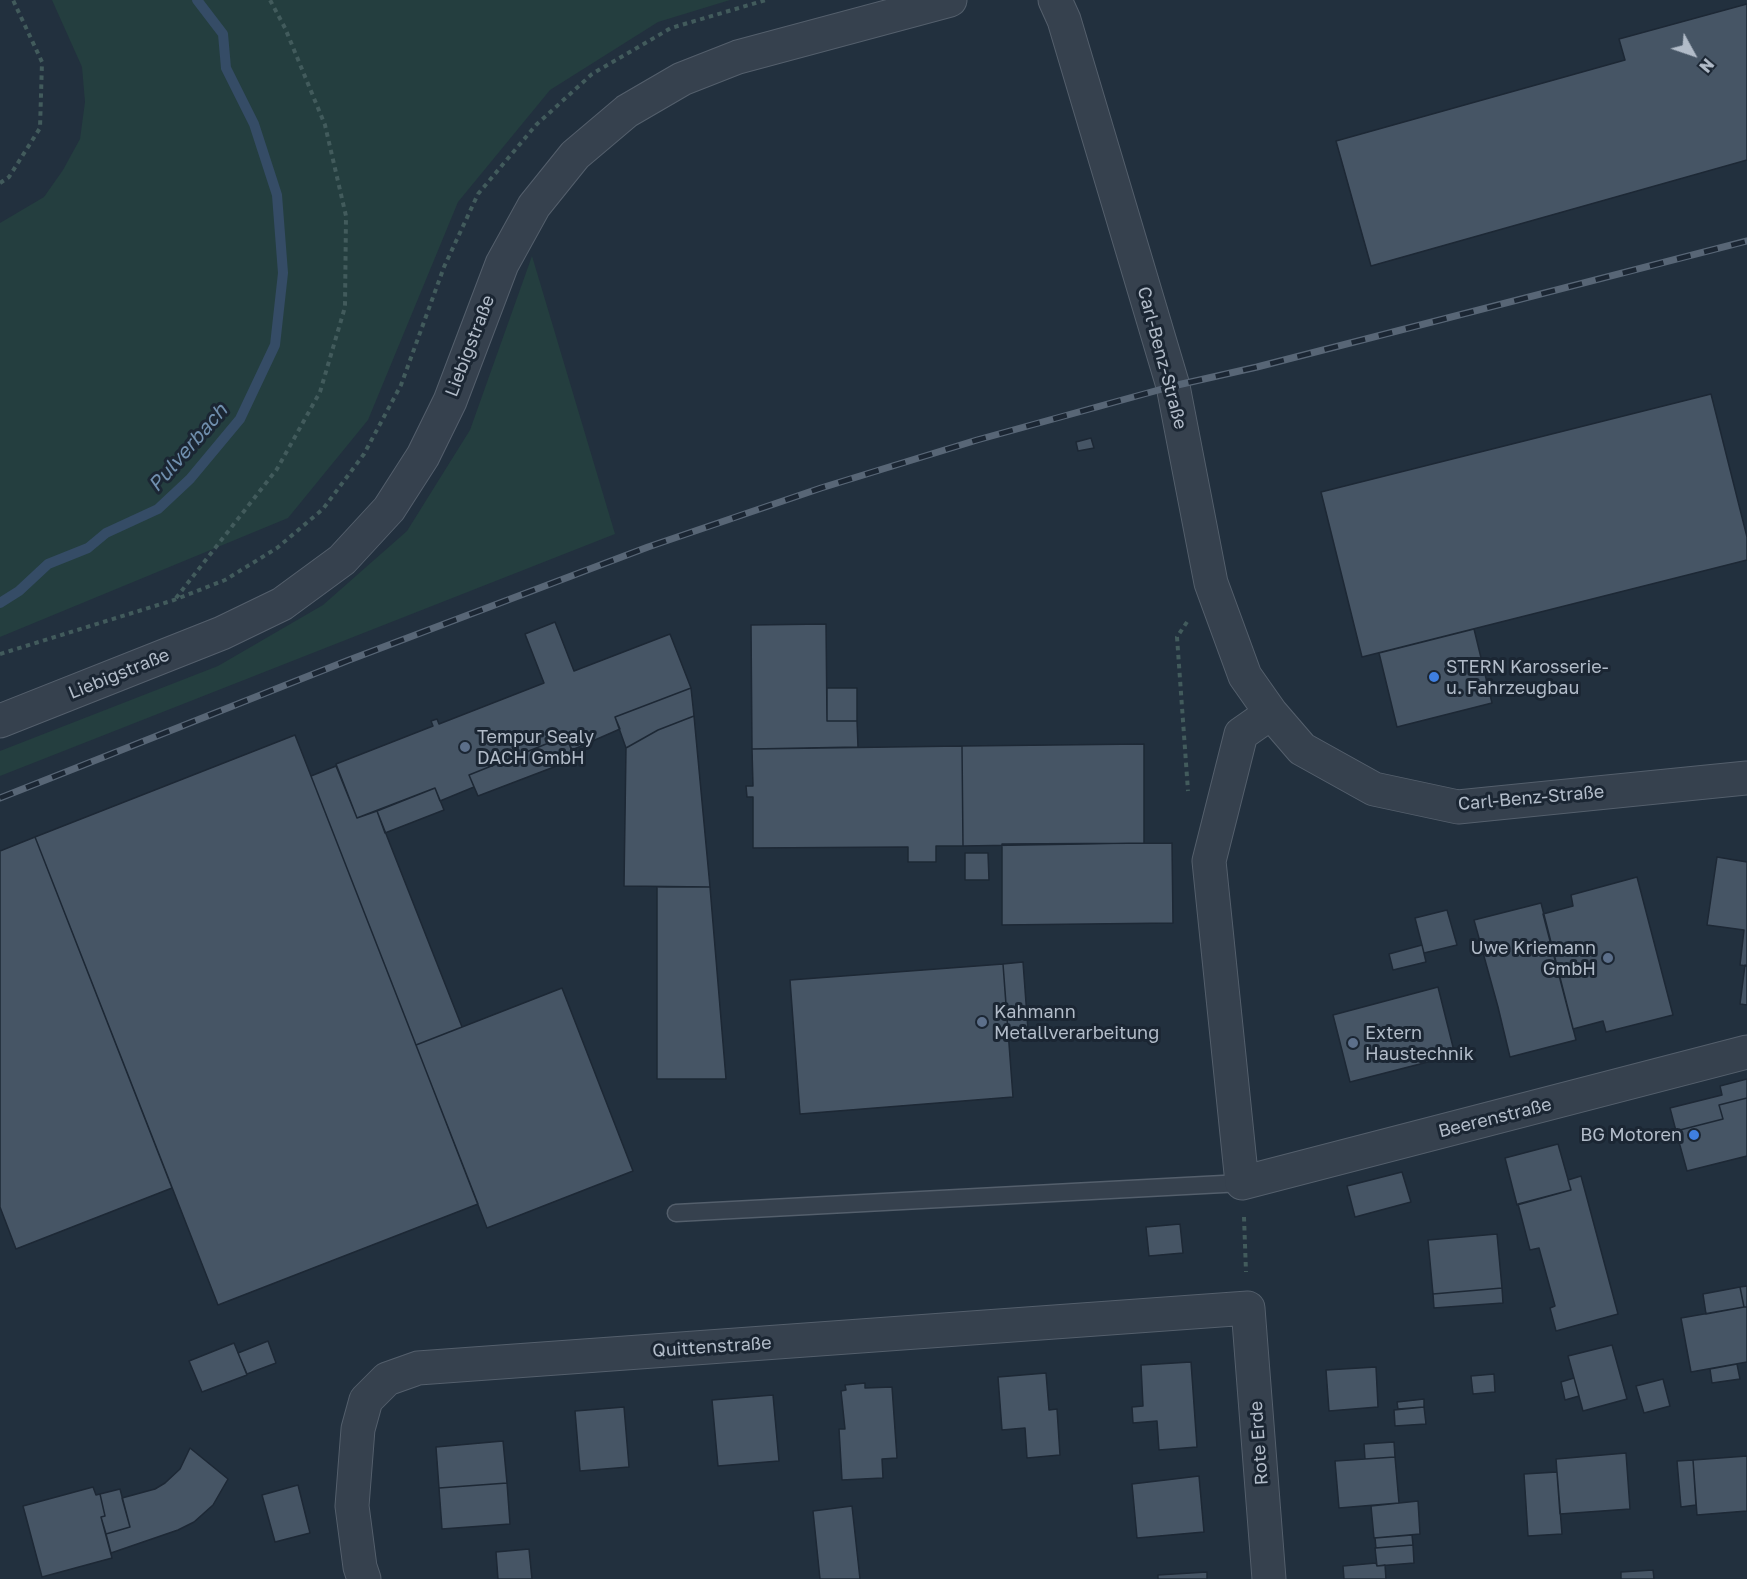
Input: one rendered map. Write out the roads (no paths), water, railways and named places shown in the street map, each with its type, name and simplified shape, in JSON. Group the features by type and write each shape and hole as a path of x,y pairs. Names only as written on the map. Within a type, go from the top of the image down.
{"street":[{"name":"Liebigstraße","path":"0,721 222,633 282,604 342,560 388,508 423,456 450,401 502,264 534,206 575,155 627,111 682,79 738,57 950,0"},
{"name":"Carl-Benz-Straße","path":"1055,0 1064,20 1173,386 1211,583 1245,676 1271,713 1302,749 1374,789 1458,807 1747,778"},
{"path":"1242,1183 1209,861 1241,734 1271,713"},
{"name":"Beerenstraße","path":"1242,1183 1747,1052"},
{"name":"Quittenstraße","path":"364,1579 360,1567 352,1506 358,1430 366,1400 387,1379 418,1368 1248,1308"},
{"name":"Rote Erde","path":"1248,1308 1269,1579"}],"lane":[{"path":"676,1213 1242,1183"}],"waterway":[{"name":"Pulverbach","path":"0,603 19,591 48,564 88,548 106,533 158,509 190,479 240,419 275,345 283,273 277,195 254,124 226,68 223,34 197,0"}],"railway":[{"path":"0,798 349,660 648,547 821,488 977,440 1173,386 1257,367 1747,241"}],"place":[{"name":"STERN Karosserie- u. Fahrzeugbau","path":"1434,677"},
{"name":"Tempur Sealy DACH GmbH","path":"465,747"},
{"name":"Uwe Kriemann GmbH","path":"1608,958"},
{"name":"Kahmann Metallverarbeitung","path":"982,1022"},
{"name":"Extern Haustechnik","path":"1353,1043"},
{"name":"BG Motoren","path":"1694,1135"}]}
